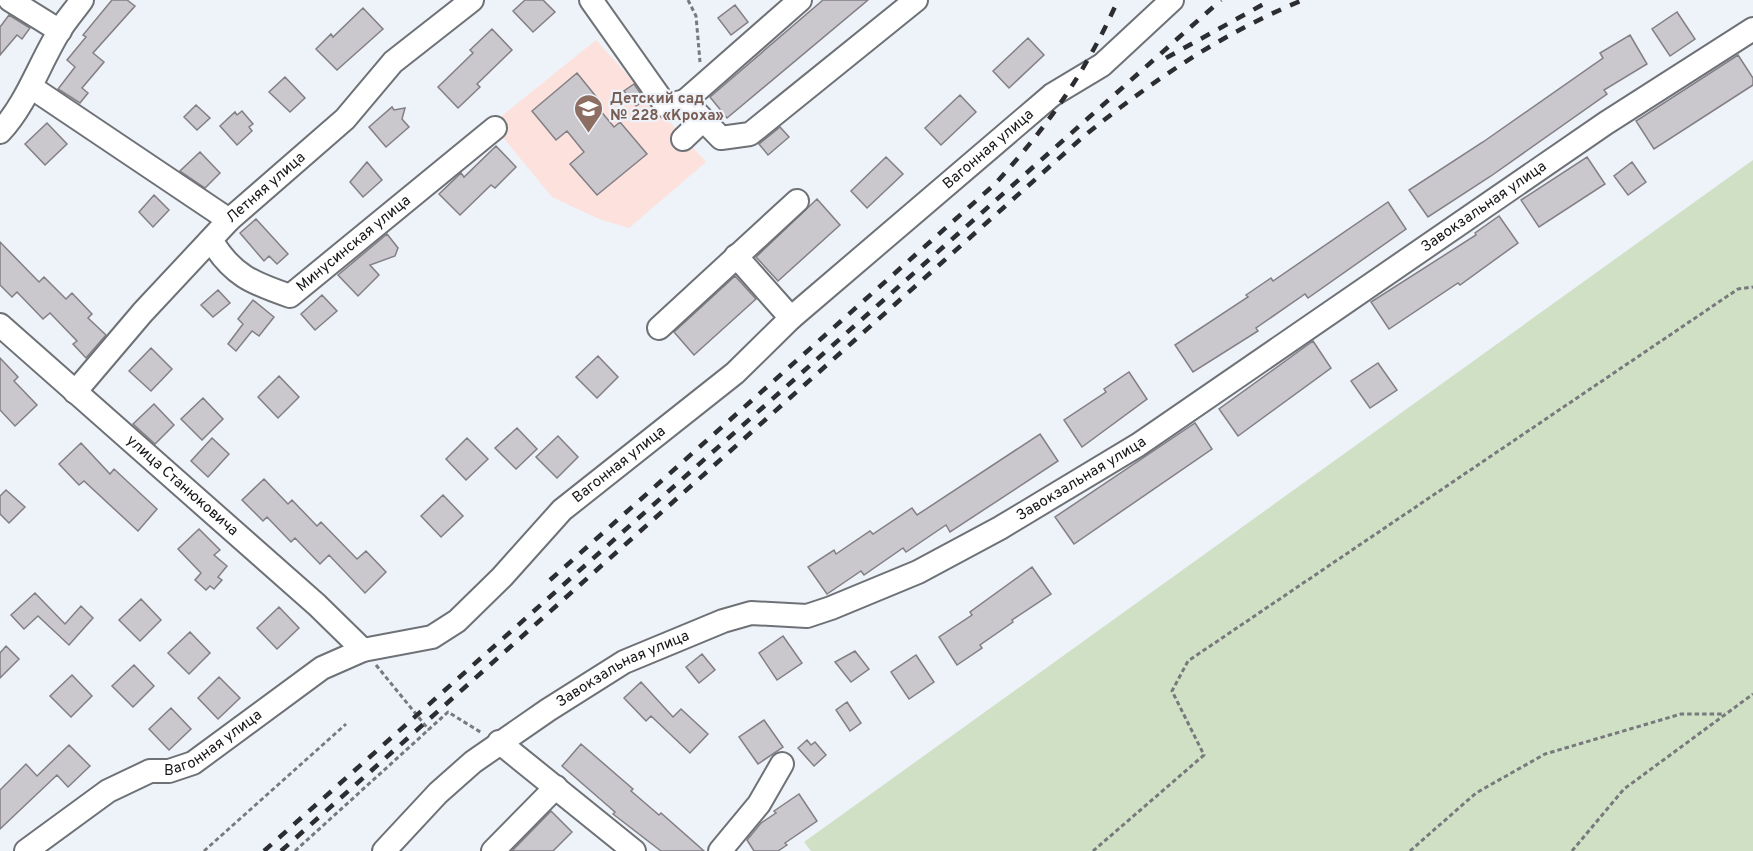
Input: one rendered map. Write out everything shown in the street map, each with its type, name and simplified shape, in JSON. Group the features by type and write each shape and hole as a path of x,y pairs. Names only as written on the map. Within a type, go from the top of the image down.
{"street":[{"path":"10,0 60,31"},
{"path":"0,132 10,121 31,87 60,31 82,0"},
{"name":"Летняя улица","path":"75,392 143,312 229,220 345,119 393,62 472,0"},
{"path":"591,0 666,106 685,101 800,0"},
{"path":"685,101 721,138 750,134 916,0"},
{"name":"Вагонная улица","path":"26,851 108,791 150,771 169,771 193,763 322,668 363,650 432,637 456,621 502,577 562,510 735,373 791,318 1052,95 1102,65 1172,0"},
{"name":"Завокзальная улица","path":"384,851 438,793 499,742 624,662 723,621 751,613 807,616 831,608 918,572 1000,528 1137,445 1606,123 1753,29"},
{"path":"31,87 229,220"},
{"path":"683,139 703,120"},
{"name":"Минусинская улица","path":"212,240 224,262 252,283 290,296 495,128"},
{"path":"659,328 796,201"},
{"path":"736,256 791,318"},
{"name":"улица Станюковича","path":"0,324 317,605 363,650"},
{"path":"499,742 634,851"},
{"path":"720,851 759,804 782,764"},
{"path":"493,851 556,787"}],"path":[{"path":"688,0 696,16 700,65 706,83"},
{"path":"1093,851 1204,755 1172,692 1188,661 1738,289 1753,287"},
{"path":"363,650 429,730"},
{"path":"1572,851 1624,789 1753,694"},
{"path":"295,851 448,712 499,742"},
{"path":"1410,851 1476,793 1545,754 1681,714 1725,714"},
{"path":"204,851 346,724"}],"shaded area":[{"name":"Детский сад № 228 «Кроха»","path":"596,40 706,162 629,228 599,219 552,197 492,124"}],"green space":[{"path":"1753,160 1753,851 811,851 804,842"}],"building":[{"path":"112,0 127,0 135,6 93,53 104,62 82,88 88,93 80,103 58,89 75,67 67,60 86,37 83,35"},
{"path":"525,0 543,0 555,12 533,32 513,11"},
{"path":"823,0 868,0 727,118 710,97"},
{"path":"735,5 748,22 731,35 718,18"},
{"path":"363,8 383,29 337,70 316,49 331,34 333,37"},
{"path":"1677,12 1695,39 1670,56 1652,29"},
{"path":"9,15 30,28 22,39 17,35 0,55 0,27"},
{"path":"492,29 512,50 477,84 480,87 458,108 438,87 473,53 470,50"},
{"path":"1630,35 1647,64 1604,90 1607,94 1491,176 1428,217 1409,190 1483,142 1603,58 1600,53"},
{"path":"1028,38 1044,55 1009,88 993,71"},
{"path":"1738,55 1753,78 1753,85 1654,149 1636,121"},
{"path":"577,73 598,99 594,103 614,127 620,122 647,154 597,195 570,164 584,152 567,131 556,140 532,111"},
{"path":"285,77 305,98 290,112 269,92"},
{"path":"634,84 645,100 636,106 624,91"},
{"path":"960,95 976,112 941,145 925,128"},
{"path":"196,105 210,118 197,130 184,117"},
{"path":"392,107 394,110 405,108 402,119 409,127 386,147 369,127"},
{"path":"242,111 253,124 249,127 252,131 237,145 220,126 235,112 237,115"},
{"path":"47,123 67,144 45,165 25,144"},
{"path":"780,127 789,137 768,155 759,144"},
{"path":"496,146 516,167 495,188 491,185 460,215 439,194 461,173 464,177"},
{"path":"200,152 220,173 205,188 180,171"},
{"path":"886,157 903,174 867,208 851,191"},
{"path":"1587,157 1605,184 1539,227 1521,200"},
{"path":"367,162 382,180 363,197 350,182"},
{"path":"1632,162 1646,182 1628,195 1614,176"},
{"path":"154,195 169,210 153,227 139,212"},
{"path":"817,199 840,225 778,281 756,257"},
{"path":"1388,202 1406,229 1308,298 1305,294 1256,328 1258,331 1193,372 1175,345 1248,297 1246,295 1271,278 1273,281"},
{"path":"1499,216 1518,243 1460,285 1458,283 1389,329 1371,302 1476,235 1475,233"},
{"path":"256,219 288,254 277,264 269,256 264,261 240,233"},
{"path":"387,234 398,248 395,256 370,265 379,275 358,296 338,275"},
{"path":"0,242 39,282 44,277 66,299 72,293 92,314 88,318 106,335 86,358 73,344 77,341 50,313 43,319 17,292 12,297 0,285"},
{"path":"735,276 756,299 694,355 674,332"},
{"path":"218,290 230,303 213,317 201,305"},
{"path":"322,295 337,311 315,330 301,314"},
{"path":"253,300 274,317 259,336 252,331 236,351 228,344 243,324 238,319"},
{"path":"1313,341 1331,368 1238,436 1219,409"},
{"path":"151,348 172,369 151,391 129,371"},
{"path":"598,356 618,377 597,398 576,377"},
{"path":"0,358 18,377 14,381 37,405 15,426 0,410"},
{"path":"1378,363 1397,390 1370,408 1351,381"},
{"path":"1129,372 1147,399 1082,447 1064,420 1106,392 1104,389"},
{"path":"279,376 299,397 278,418 258,397"},
{"path":"203,398 223,419 202,440 181,419"},
{"path":"154,404 174,425 155,444 133,424"},
{"path":"1195,423 1212,449 1074,544 1055,517"},
{"path":"517,428 537,449 516,469 495,448"},
{"path":"1040,434 1058,461 950,532 946,525 906,552 903,548 864,575 861,571 827,594 808,567 834,550 836,554 870,531 873,534 912,508 917,515"},
{"path":"558,436 578,457 557,478 536,457"},
{"path":"212,438 229,454 208,477 191,461"},
{"path":"467,438 488,459 466,480 446,459"},
{"path":"81,443 110,474 114,469 157,509 138,531 84,481 79,485 59,464"},
{"path":"264,479 288,504 292,500 317,526 321,522 357,559 366,551 386,572 365,593 329,555 320,564 295,538 291,542 267,517 263,521 242,500"},
{"path":"6,490 25,507 9,523 0,514 0,496"},
{"path":"443,495 463,516 441,537 421,516"},
{"path":"199,529 220,550 214,555 227,566 218,577 222,580 214,589 210,586 206,590 195,580 201,573 178,549"},
{"path":"1032,567 1051,594 1012,620 1013,622 980,645 982,648 957,665 939,637 972,615 970,612"},
{"path":"35,593 65,624 81,606 93,618 69,645 38,616 24,629 11,615"},
{"path":"141,599 161,620 140,641 119,620"},
{"path":"279,607 299,628 277,649 257,628"},
{"path":"190,632 210,653 189,674 168,653"},
{"path":"783,636 802,663 777,680 759,653"},
{"path":"6,646 19,659 0,678 0,653"},
{"path":"855,651 869,669 851,682 835,662"},
{"path":"702,654 715,670 699,683 686,667"},
{"path":"916,655 934,682 909,699 891,672"},
{"path":"134,665 154,686 133,707 112,686"},
{"path":"72,675 92,696 71,717 50,696"},
{"path":"219,677 240,698 218,719 198,698"},
{"path":"641,682 673,717 681,709 708,734 690,753 651,716 646,721 624,698"},
{"path":"847,702 861,723 850,731 836,710"},
{"path":"171,708 191,729 169,750 149,729"},
{"path":"764,720 783,747 758,764 739,737"},
{"path":"807,740 811,745 815,742 826,755 814,766 798,748"},
{"path":"581,744 633,789 631,791 659,815 661,813 704,851 661,851 613,814 615,812 562,766"},
{"path":"69,745 90,766 68,787 57,775 0,829 0,790 26,764 37,776"},
{"path":"799,794 817,821 785,843 787,845 778,851 754,851 747,840 761,823 776,813 774,811"},
{"path":"551,811 572,832 553,851 512,851"}],"railway":[{"path":"550,580 995,184 1049,119 1079,75 1118,0"},
{"path":"264,851 1221,0"},
{"path":"1166,58 1271,0"},
{"path":"281,851 1084,136 1136,96 1216,43 1244,27 1303,0"}],"place":[{"name":"Детский сад № 228 «Кроха»","path":"589,134"}]}
